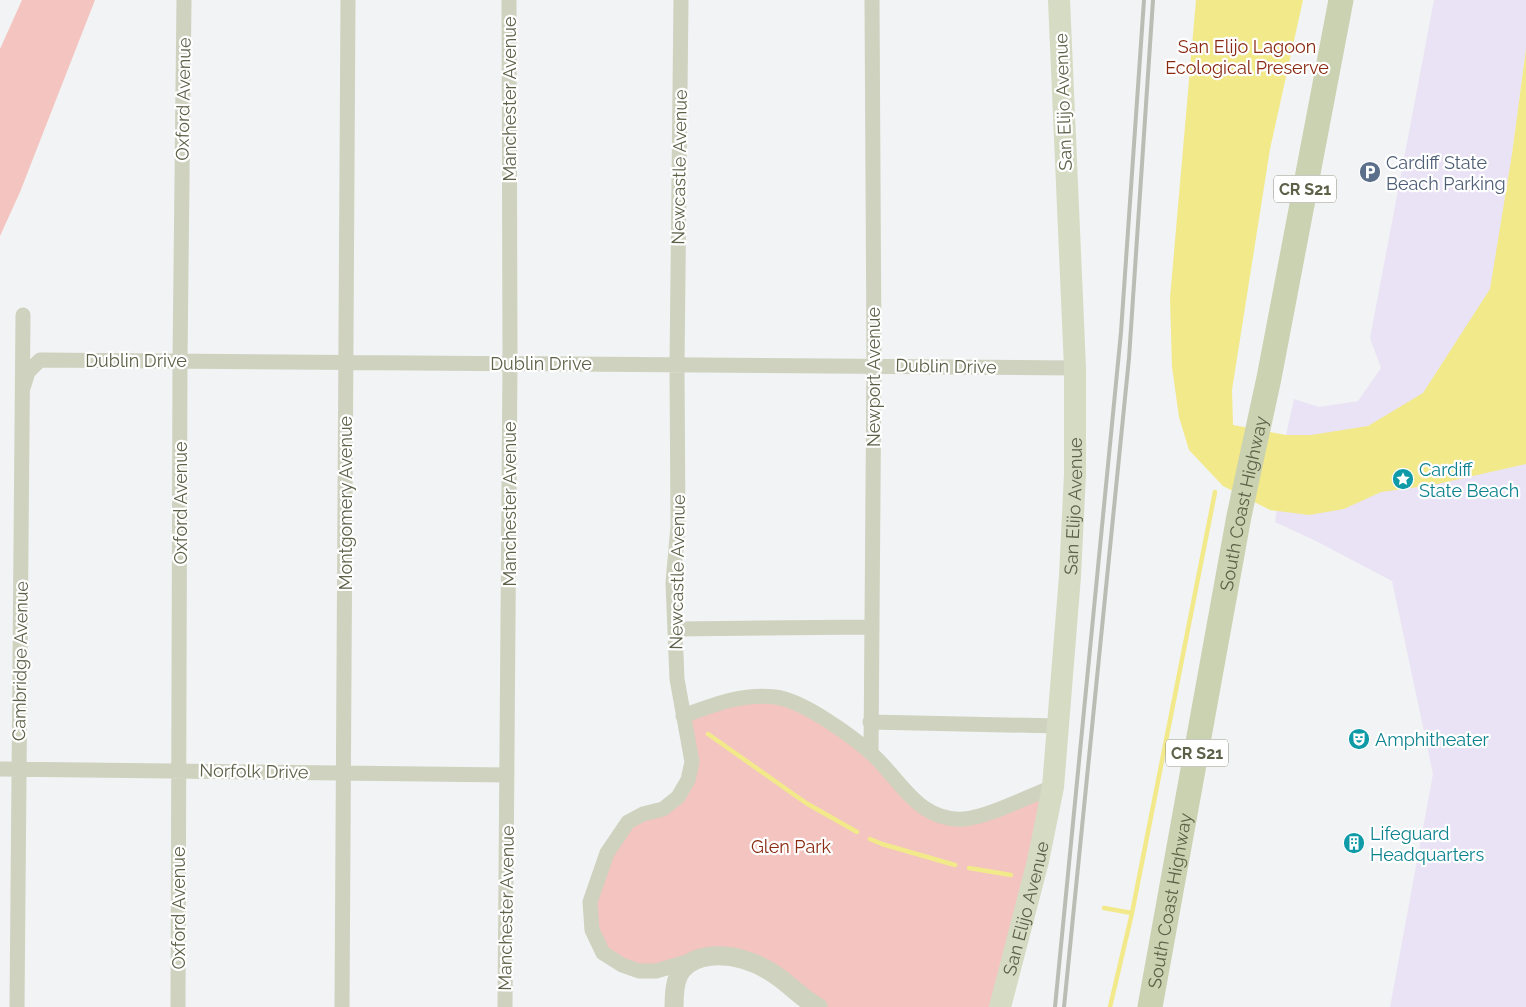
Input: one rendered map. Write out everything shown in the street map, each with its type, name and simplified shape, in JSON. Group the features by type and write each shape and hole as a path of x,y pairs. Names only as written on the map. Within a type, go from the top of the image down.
{"main road":[{"name":"San Elijo Avenue","path":"1000,1007 1038,862 1053,787 1070,576 1075,474 1075,368 1059,0"},
{"name":"South Coast Highway","path":"1150,1007 1243,502 1269,378 1341,0"}],"street":[{"name":"Oxford Avenue","path":"178,1007 180,360 184,0"},
{"name":"Montgomery Avenue","path":"342,1007 348,0"},
{"name":"Manchester Avenue","path":"505,1007 510,363 509,0"},
{"name":"Newcastle Avenue","path":"681,0 677,365 678,526 673,583 677,679 692,762 688,780 678,797 663,809 643,814 628,822 607,853 590,902 592,930 603,952 622,965 639,971 656,971 690,961"},
{"name":"Newport Avenue","path":"870,753 874,365 872,0"},
{"name":"Cambridge Avenue","path":"17,1007 24,315"},
{"name":"Dublin Drive","path":"23,388 28,372 40,360 1075,368"},
{"path":"676,629 870,627"},
{"path":"683,716 734,698 776,697 820,714 870,753 918,805 932,813 962,819 978,816 1053,787"},
{"path":"870,722 1058,726"},
{"name":"Norfolk Drive","path":"0,769 180,769 507,775"},
{"path":"674,1007 674,988 681,970 690,961 715,955 746,959 780,978 818,1007"}],"green space":[{"path":"22,0 95,0 20,192 0,236 0,49"},
{"name":"Glen Park","path":"732,697 811,710 908,794 963,819 1051,787 1004,1007 814,1007 734,957 660,971 611,959 589,907 617,834 662,807 687,779 682,710"}],"sand":[{"name":"Cardiff State Beach","path":"1434,0 1526,0 1526,49 1512,154 1526,431 1526,1007 1390,1007 1433,774 1392,581 1275,522 1286,435 1294,399 1319,407 1358,401 1381,368 1370,338"}],"shaded area":[{"path":"1196,0 1303,0 1270,149 1232,390 1233,425 1286,435 1311,435 1368,426 1423,393 1490,289 1512,154 1526,49 1526,464 1433,485 1381,492 1344,509 1309,515 1270,510 1223,486 1189,450 1179,417 1172,367 1170,298"}],"waterway":[{"path":"1104,908 1132,913 1215,492"},
{"path":"708,734 806,803 857,832"},
{"path":"870,839 955,865"},
{"path":"969,868 1011,875"},
{"path":"1110,1007 1132,913"}],"railway":[{"path":"1055,1007 1121,332 1144,0"},
{"path":"1064,1007 1129,358 1153,0"}],"place":[{"name":"Cardiff State Beach Parking","path":"1370,172"},
{"name":"Cardiff State Beach","path":"1403,479"},
{"name":"Amphitheater","path":"1359,739"},
{"name":"Lifeguard Headquarters","path":"1354,843"}],"park label":[{"name":"San Elijo Lagoon Ecological Preserve","path":"1247,56"}]}
